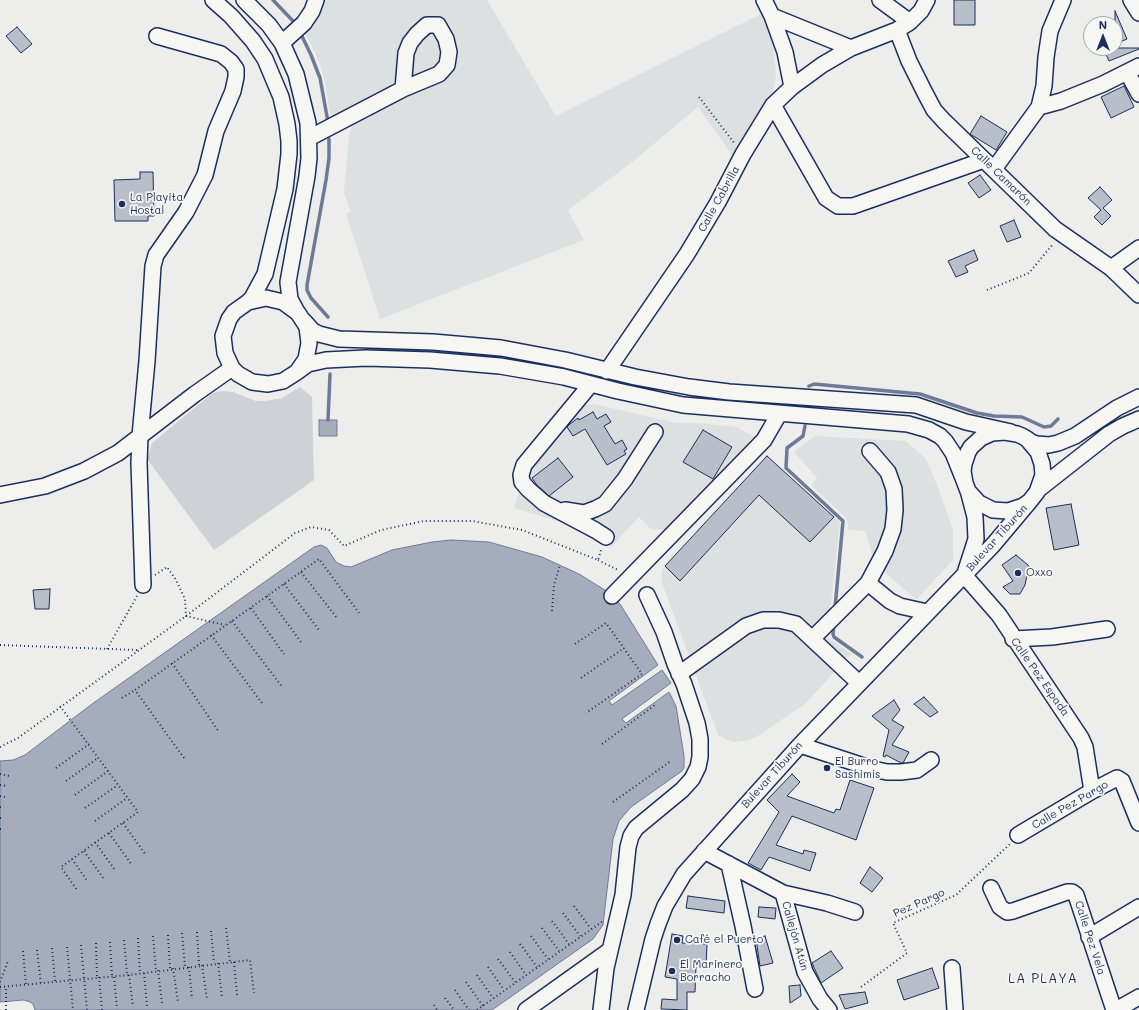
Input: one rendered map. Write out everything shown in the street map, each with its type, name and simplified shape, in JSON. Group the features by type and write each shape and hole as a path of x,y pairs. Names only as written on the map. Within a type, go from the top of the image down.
{"street":[{"path":"213,0 231,16 253,41 265,59 281,97 287,124 289,154 285,189 265,274 255,294 248,302 234,312 224,331 224,353 232,368 245,378 260,384 280,382 290,377 308,364 326,360 366,358 430,360 500,366 591,384 683,405 908,424 923,427 940,436 950,447 973,498 985,507 1000,511 1016,509 1030,501 1039,489 1109,434 1139,419"},
{"path":"244,0 269,25 282,43 291,60 301,89 308,123 309,138 307,176 288,282 290,299 313,331 319,334 339,339 433,342 501,348 565,360 635,378 729,392 916,405 966,422 1011,432 1034,444 1044,445 1054,444 1066,440 1117,408 1139,397"},
{"path":"282,43 304,23 312,11 316,0"},
{"path":"764,0 772,16 785,52 792,87"},
{"path":"880,0 910,22"},
{"name":"Calle Cabrilla","path":"607,370 687,254 718,202 742,154 773,105 792,87 822,65 851,48 897,30 910,22 921,11 927,0"},
{"path":"773,105 826,198 838,206 853,206 989,165 1039,107 1044,86 1050,32 1062,0"},
{"path":"1131,0 1139,13"},
{"path":"772,16 851,48"},
{"name":"Calle Camarón","path":"897,30 908,61 934,110 1055,229 1111,268 1139,295"},
{"path":"143,585 139,463 153,266 156,255 186,212 205,175 210,162 216,132 233,90 236,77 236,69 234,65 221,54 157,36"},
{"path":"1039,107 1061,101 1103,84 1133,69 1139,94"},
{"path":"309,138 403,89"},
{"path":"1111,268 1139,248"},
{"path":"248,302 266,298 275,299 283,302 301,316 309,335 309,347 306,358 296,372"},
{"path":"0,495 45,486 84,470 118,453 200,390 232,368"},
{"path":"591,384 524,465 521,475 522,482 544,502 606,537"},
{"path":"612,596 764,440 779,414"},
{"path":"557,509 584,513 605,504 625,479 655,432"},
{"path":"967,487 963,477 964,464 971,447 981,438 992,433 1011,432"},
{"path":"1026,439 1038,452 1042,464 1043,475 1039,489"},
{"path":"812,639 868,583 885,551 892,529 895,510 894,489 888,472 870,451"},
{"name":"Bulevar Tiburón","path":"964,575 976,539 975,517 967,487"},
{"name":"Bulevar Tiburón","path":"636,1010 653,939 665,906 684,874 800,745 993,545 1030,501"},
{"name":"Calle Pez Espada","path":"964,575 999,615 1081,738 1085,747 1092,791"},
{"path":"868,583 890,601 900,606 927,612"},
{"path":"601,1010 604,978 623,895 628,847 631,836 636,828 682,790 692,779 698,767 701,750 697,723 684,684 674,664 664,632 647,595"},
{"path":"679,674 746,626 763,620 780,620 796,624 859,683"},
{"path":"1013,638 1052,637 1107,629"},
{"path":"800,745 873,769 887,772 917,770 931,760"},
{"name":"Calle Pez Pargo","path":"1018,836 1092,791 1117,778 1129,786"},
{"path":"1129,786 1139,823"},
{"name":"Callejón Atún","path":"704,851 783,893 805,972 820,999 829,1010"},
{"path":"729,864 755,989"},
{"name":"Calle Pez Vela","path":"991,888 1000,907 1007,912 1067,892 1076,894 1089,937 1115,1010"},
{"path":"783,893 827,903 855,912"},
{"path":"1089,937 1139,907"},
{"path":"526,1010 610,950"},
{"path":"952,968 955,1010"},
{"path":"1115,1010 1139,997"}],"path":[{"path":"699,97 742,154"},
{"path":"987,290 1029,273 1062,234"},
{"path":"0,747 18,738 137,650 186,616 295,533 311,527 329,530 344,546 381,530 424,521 472,521 522,530 598,560 606,537"},
{"path":"122,698 319,559 359,613"},
{"path":"552,611 554,585 560,565"},
{"path":"107,649 143,585 167,567 176,580 185,599 186,616"},
{"path":"301,572 337,618"},
{"path":"284,584 319,630"},
{"path":"267,596 301,642"},
{"path":"250,608 284,654"},
{"path":"186,616 225,625"},
{"path":"232,621 283,688"},
{"path":"575,644 606,623 642,674 586,714"},
{"path":"211,635 262,703"},
{"path":"0,645 137,650"},
{"path":"581,678 624,648"},
{"path":"172,663 219,732"},
{"path":"135,690 184,758"},
{"path":"602,744 656,705"},
{"path":"60,706 138,812 61,867 77,890"},
{"path":"56,768 89,744"},
{"path":"66,781 98,758"},
{"path":"613,802 671,760"},
{"path":"75,795 108,771"},
{"path":"0,774 9,776"},
{"path":"0,785 7,786"},
{"path":"85,808 118,785"},
{"path":"0,796 5,797"},
{"path":"95,821 128,798"},
{"path":"0,807 4,808"},
{"path":"123,823 146,855"},
{"path":"109,833 132,865"},
{"name":"Pez Pargo","path":"861,987 907,953 892,923 956,895 1018,836"},
{"path":"96,842 115,870"},
{"path":"84,851 104,879"},
{"path":"72,859 88,882"},
{"path":"574,906 591,928"},
{"path":"563,913 580,936"},
{"path":"477,1010 604,920"},
{"path":"552,921 569,944"},
{"path":"226,928 230,962"},
{"path":"542,928 559,951"},
{"path":"211,931 214,964"},
{"path":"197,932 199,965"},
{"path":"182,933 185,967"},
{"path":"152,936 162,1003"},
{"path":"168,936 170,969"},
{"path":"531,936 548,959"},
{"path":"138,938 140,973"},
{"path":"124,940 133,1007"},
{"path":"110,942 117,1009"},
{"path":"96,943 102,1010"},
{"path":"520,944 537,967"},
{"path":"81,945 87,1010"},
{"path":"67,947 73,1010"},
{"path":"52,948 55,982"},
{"path":"37,950 41,984"},
{"path":"23,951 26,985"},
{"path":"510,952 526,975"},
{"path":"0,987 6,988 128,975 174,968 250,960 254,993"},
{"path":"498,960 515,982"},
{"path":"0,982 8,961"},
{"path":"234,962 237,995"},
{"path":"218,963 222,997"},
{"path":"202,965 207,999"},
{"path":"189,967 192,999"},
{"path":"488,967 504,990"},
{"path":"174,968 178,1002"},
{"path":"144,973 147,1006"},
{"path":"477,975 493,998"},
{"path":"466,982 483,1006"},
{"path":"6,988 6,1010"},
{"path":"455,990 470,1010"},
{"path":"445,998 454,1010"},
{"path":"434,1005 437,1010"}],"shaded area":[{"path":"320,0 487,0 556,116 763,13 773,47 776,72 775,84 772,96 767,105 740,143 733,156 698,107 631,163 568,210 584,240 380,319 346,214 351,211 344,193 349,135 352,127 344,114 331,120 325,82 321,68 315,52 303,30"},
{"path":"300,387 312,397 314,480 214,550 147,459 152,443 215,392 233,392 256,401 265,401 282,398"},
{"path":"594,404 676,423 700,423 737,427 754,437 670,530 651,529 639,517 611,547 564,523 514,508 525,473 579,406"},
{"path":"815,436 906,441 926,459 953,529 953,560 916,600 875,563 865,531 848,530 846,518 811,485 817,478 794,452"},
{"path":"767,456 840,522 827,637 852,654 844,660 805,704 756,737 735,742 718,735 662,583 662,571"}],"water":[{"path":"319,420 337,420 337,436 319,436"},
{"path":"451,540 489,542 542,557 579,574 608,592 620,604 658,665 609,701 612,705 662,670 671,683 622,719 626,723 669,692 676,706 684,756 684,768 682,771 631,807 619,821 613,839 603,925 593,939 492,1010 35,1010 33,1004 24,1000 0,1002 0,761 13,760 25,755 92,704 314,547 321,545 327,548 336,562 344,566 351,567 392,550 432,542"}],"building":[{"path":"954,0 975,0 975,25 954,25"},
{"path":"17,27 32,44 21,53 6,36"},
{"path":"1123,30 1127,39 1123,41"},
{"path":"1123,48 1139,49 1123,55"},
{"path":"1107,56 1122,56 1109,61"},
{"path":"1124,86 1134,107 1111,118 1101,97"},
{"path":"981,116 1007,132 996,150 970,134"},
{"name":"La Playita Hostal","path":"140,172 153,172 154,216 148,216 148,221 115,221 114,180 140,179"},
{"path":"980,175 991,190 979,198 968,183"},
{"path":"1100,187 1112,200 1103,208 1111,216 1102,225 1094,217 1101,210 1088,198"},
{"path":"1014,220 1021,237 1007,242 1000,226"},
{"path":"974,250 978,260 965,266 968,272 956,277 948,261"},
{"path":"593,412 597,419 606,414 611,422 604,426 615,444 622,440 627,449 624,451 626,454 607,465 585,429 573,436 567,427 578,418 579,420"},
{"path":"703,430 732,447 713,479 683,462"},
{"path":"767,456 834,517 810,542 759,495 680,581 665,566"},
{"path":"558,458 573,477 549,496 532,478"},
{"path":"1071,504 1079,545 1054,550 1046,508"},
{"name":"Oxxo","path":"1016,555 1029,566 1025,585 1020,594 1010,594 1003,587 1013,581 1002,565"},
{"path":"50,589 49,609 35,609 33,590"},
{"path":"924,697 938,712 930,717 914,704"},
{"path":"894,700 900,710 892,720 904,727 892,745 909,752 903,763 886,755 885,757 883,756 889,730 872,716"},
{"path":"792,774 800,782 787,796 834,813 836,809 840,810 850,780 874,788 856,840 792,816 776,845 803,854 804,850 816,853 810,871 769,857 761,870 748,863 779,812 767,800"},
{"path":"870,867 883,878 872,892 860,883"},
{"path":"688,896 725,901 724,913 686,908"},
{"path":"759,907 776,908 775,919 758,917"},
{"path":"672,934 683,936 682,943 707,944 706,966 696,966 695,992 687,992 687,1010 661,1009 662,999 677,1000 677,979 665,977"},
{"path":"765,936 773,963 760,966 756,939"},
{"path":"831,951 843,968 821,983 812,963"},
{"path":"932,968 939,988 904,1000 897,980"},
{"path":"800,985 801,996 790,1003 789,986"},
{"path":"865,992 868,1003 845,1009 839,995"}],"waterway":[{"path":"273,0 293,21"},
{"path":"300,32 320,78 328,122"},
{"path":"328,317 311,298 307,290 307,285 326,180 329,158 329,139"},
{"path":"328,420 330,374"},
{"path":"809,386 814,384 920,394 977,413 994,416 1022,417 1044,427 1051,426 1058,419"},
{"path":"805,426 803,436 787,448 786,468 843,521 835,608"},
{"path":"834,624 834,637 862,657"}],"place":[{"name":"La Playita Hostal","path":"122,204"},
{"name":"Oxxo","path":"1018,573"},
{"name":"El Burro Sashimis","path":"827,768"},
{"name":"Café el Puerto","path":"677,940"},
{"name":"El Marinero Borracho","path":"672,971"}],"district":[{"name":"LA PLAYA","path":"1043,979"}]}
